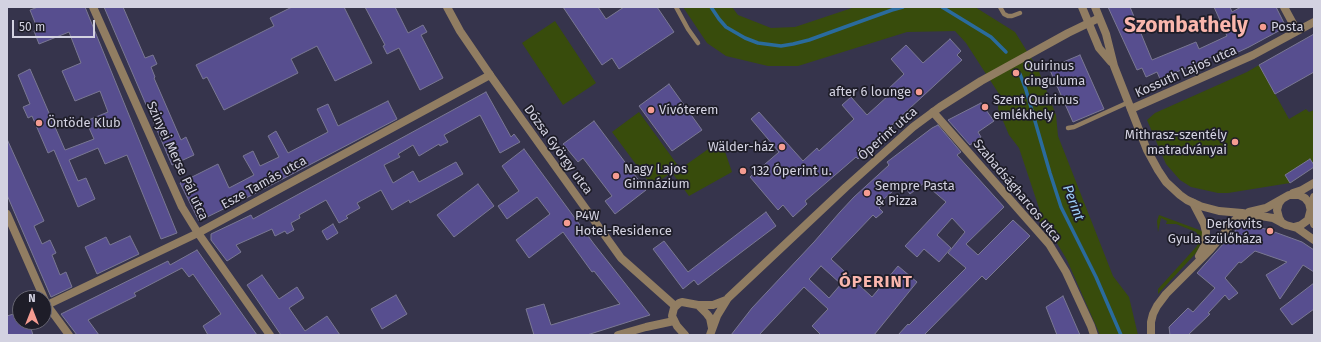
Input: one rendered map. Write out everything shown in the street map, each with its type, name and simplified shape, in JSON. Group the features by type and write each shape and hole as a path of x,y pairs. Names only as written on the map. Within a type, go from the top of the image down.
{"street":[{"name":"Szinyei Merse Pál utca","path":"94,7 182,207 198,233 270,335"},
{"name":"Dózsa György utca","path":"447,7 460,31 490,75 621,258 676,306"},
{"path":"1082,7 1099,48 1114,66"},
{"path":"1095,7 1108,40 1114,66 1151,157 1161,176 1174,191 1187,200 1210,209 1246,213 1273,218 1282,222"},
{"path":"1284,7 1297,31"},
{"name":"Óperint utca","path":"711,331 728,298 846,187 913,127 933,112 1027,55 1099,18"},
{"name":"Kossuth Lajos utca","path":"1130,105 1253,55 1314,22"},
{"name":"Esze Tamás utca","path":"52,303 198,233 490,75"},
{"name":"Szabadságharcos utca","path":"933,112 1049,244 1066,272 1092,326 1094,335"},
{"path":"1151,335 1151,322 1157,306 1190,268 1210,250 1236,219 1246,213 1262,209 1314,183"},
{"path":"1314,197 1310,210 1308,220 1301,226 1286,226 1279,218 1277,210 1279,203 1285,197 1299,195 1305,198 1308,203 1310,210 1314,224"},
{"path":"1190,268 1202,251 1206,238 1204,224 1193,203"},
{"path":"7,214 40,290"},
{"path":"1294,227 1314,240"},
{"name":"Óperint utca","path":"676,306 682,302 698,305 713,305 728,298"},
{"path":"698,305 710,318 711,331"},
{"path":"676,306 672,312 674,321 685,335"},
{"path":"52,312 69,335"},
{"path":"618,335 674,321"}],"lane":[{"path":"676,7 688,29 698,43"},
{"path":"1000,7 1004,14 1008,16 1020,13"},
{"path":"1068,128 1130,105"}],"green space":[{"path":"683,7 732,7 738,15 771,28 795,27 855,7 975,7 1015,32 1038,69 1056,115 1058,136 1113,276 1129,297 1138,335 1100,335 1067,260 1048,228 1045,229 1039,221 1042,217 1019,148 1009,135 998,109 999,94 966,43 955,31 907,32 798,66 768,66 726,56 707,43"},
{"path":"555,21 596,83 563,105 522,43"},
{"name":"Mithrasz-szentély matradványai","path":"1259,65 1289,119 1306,109 1309,112 1314,110 1314,167 1290,183 1228,193 1218,193 1191,187 1180,180 1166,164 1147,120 1155,113 1247,72"},
{"path":"639,112 679,167 652,186 612,132"},
{"path":"721,140 732,172 689,196 673,174"},
{"path":"1159,215 1202,231 1202,234 1201,244 1196,253 1158,294 1158,289 1197,246 1199,237 1196,232 1176,224 1166,224 1167,221 1161,218 1158,232 1157,221"}],"building":[{"path":"38,7 85,7 177,233 161,239 127,155 105,164 98,148 69,160 78,181 86,178 95,199 78,207 54,150 48,153 32,116 28,118 23,107 30,104 18,75 30,69 65,150 94,139 86,121 108,112 100,91 75,101 62,71 81,63 69,32 39,44 34,31 38,30 30,10"},
{"path":"104,7 123,7 145,58 153,55 157,64 151,67 155,77 154,78 181,140 186,137 194,155 172,165"},
{"path":"292,7 344,7 372,63 335,81 317,46 291,59 298,73 224,110 207,77 203,79 196,65 274,26 270,18"},
{"path":"365,7 395,7 408,33 423,25 427,32 421,35 443,78 420,90 399,48 387,54 383,46 385,45"},
{"path":"563,7 598,7 606,19 624,7 657,7 674,32 619,69 612,58 602,65"},
{"path":"1108,7 1130,7 1152,60 1196,42 1199,49 1227,36 1214,7 1230,7 1232,12 1241,7 1276,7 1286,27 1215,63 1212,57 1160,79 1157,72 1146,77 1142,68 1137,70"},
{"path":"1314,34 1314,72 1275,94 1259,65"},
{"path":"950,39 961,51 957,55 962,60 883,133 885,134 858,159 856,157 805,201 807,204 793,217 783,205 778,210 750,177 779,152 751,119 759,112 803,161 817,148 819,151 854,119 842,105 851,97 867,115 889,95 886,91 904,74 891,59 906,45 923,63"},
{"path":"1080,55 1104,109 1073,122 1049,68"},
{"path":"669,84 702,130 672,151 639,106"},
{"path":"486,92 511,137 514,134 520,142 500,153 480,115 444,135 448,142 440,146 439,144 419,156 413,145 398,154 400,157 384,165 393,183 413,171 419,182 456,162 463,174 410,203 409,200 392,210 381,190 357,203 360,208 346,216 348,218 339,223 326,200 299,215 300,218 291,223 294,230 287,234 285,231 275,236 272,229 236,245 241,252 227,261 211,240 211,234 251,215 253,219"},
{"path":"388,101 397,119 199,221 180,183 218,164 229,188 254,175 243,156 253,151 260,166 279,157 268,136 276,131 288,153 328,132 317,109 328,104 338,126"},
{"path":"981,103 994,121 978,132 981,137 970,145 948,120"},
{"name":"Nagy Lajos Gimnázium","path":"594,121 646,190 615,214 605,201 612,196 583,158 578,162 563,144"},
{"path":"938,125 961,152 957,155 1004,207 966,244 978,255 1013,220 1030,236 986,280 982,276 924,335 898,335 966,268 948,253 965,232 952,218 937,235 951,248 939,262 924,249 917,257 905,246 946,202 924,183 910,194 902,183 884,199 885,201 879,208 883,212 876,218 873,215 831,259 872,297 898,266 917,282 874,335 821,335 812,326 828,309 804,287 759,335 731,335 752,308 840,212 889,165 887,162","holes":["821,266 841,284 829,298 809,279"]},
{"path":"7,139 44,221 34,226 42,244 50,240 56,253 52,255 60,275 66,272 72,287 52,297 52,290 48,290 7,195"},
{"path":"524,149 594,244 650,315 587,335 534,335 526,309 544,304 551,325 620,304 594,271 592,272 563,232 529,258 516,240 550,214 537,197 507,219 498,206 519,191 502,166"},
{"path":"1310,159 1314,167 1290,183 1285,175"},
{"path":"478,184 494,206 454,237 437,215"},
{"path":"766,212 776,226 698,285 694,280 683,289 653,249 664,241 688,272"},
{"path":"1242,223 1269,230 1302,242 1314,250 1314,272 1303,265 1280,299 1266,275 1287,262 1255,251 1241,263 1239,262 1225,278 1238,293 1229,300 1225,295 1208,313 1210,314 1188,335 1170,335 1169,327 1188,308 1193,312 1215,288 1197,273"},
{"path":"333,224 338,233 327,240 322,231"},
{"path":"130,236 139,254 97,274 85,247 106,237 110,245"},
{"path":"197,250 257,335 208,335 203,326 221,314 193,274 189,277 182,268 134,293 136,296 88,320 99,335 77,335 61,314 168,261 170,265"},
{"path":"262,275 279,299 297,287 304,298 289,308 305,331 327,316 340,335 281,335 247,285"},
{"path":"1314,283 1314,309 1292,325 1280,309"},
{"path":"396,295 407,314 382,329 371,309"},
{"path":"1063,296 1080,335 1057,335 1046,307"},
{"path":"12,314 12,330 31,330 33,335 7,335 7,316"}],"waterway":[{"name":"Perint","path":"711,7 726,27 745,38 758,43 781,46 809,40 903,7"},
{"name":"Perint","path":"942,7 991,37 1006,52"},
{"name":"Perint","path":"1020,74 1061,207 1096,277 1121,335"}],"place":[{"name":"Posta","path":"1263,27"},
{"name":"Quirinus cinguluma","path":"1016,73"},
{"name":"after 6 lounge","path":"919,92"},
{"name":"Szent Quirinus emlékhely","path":"985,107"},
{"name":"Vívóterem","path":"651,110"},
{"name":"Öntöde Klub","path":"39,123"},
{"name":"Mithrasz-szentély matradványai","path":"1235,142"},
{"name":"Wälder-ház","path":"782,147"},
{"name":"132 Óperint u.","path":"743,171"},
{"name":"Nagy Lajos Gimnázium","path":"616,176"},
{"name":"Sempre Pasta & Pizza","path":"867,193"},
{"name":"P4W Hotel-Residence","path":"567,223"},
{"name":"Derkovits Gyula szülőháza","path":"1270,231"}],"district":[{"name":"Szombathely","path":"1186,26"},
{"name":"ÓPERINT","path":"876,282"}]}
